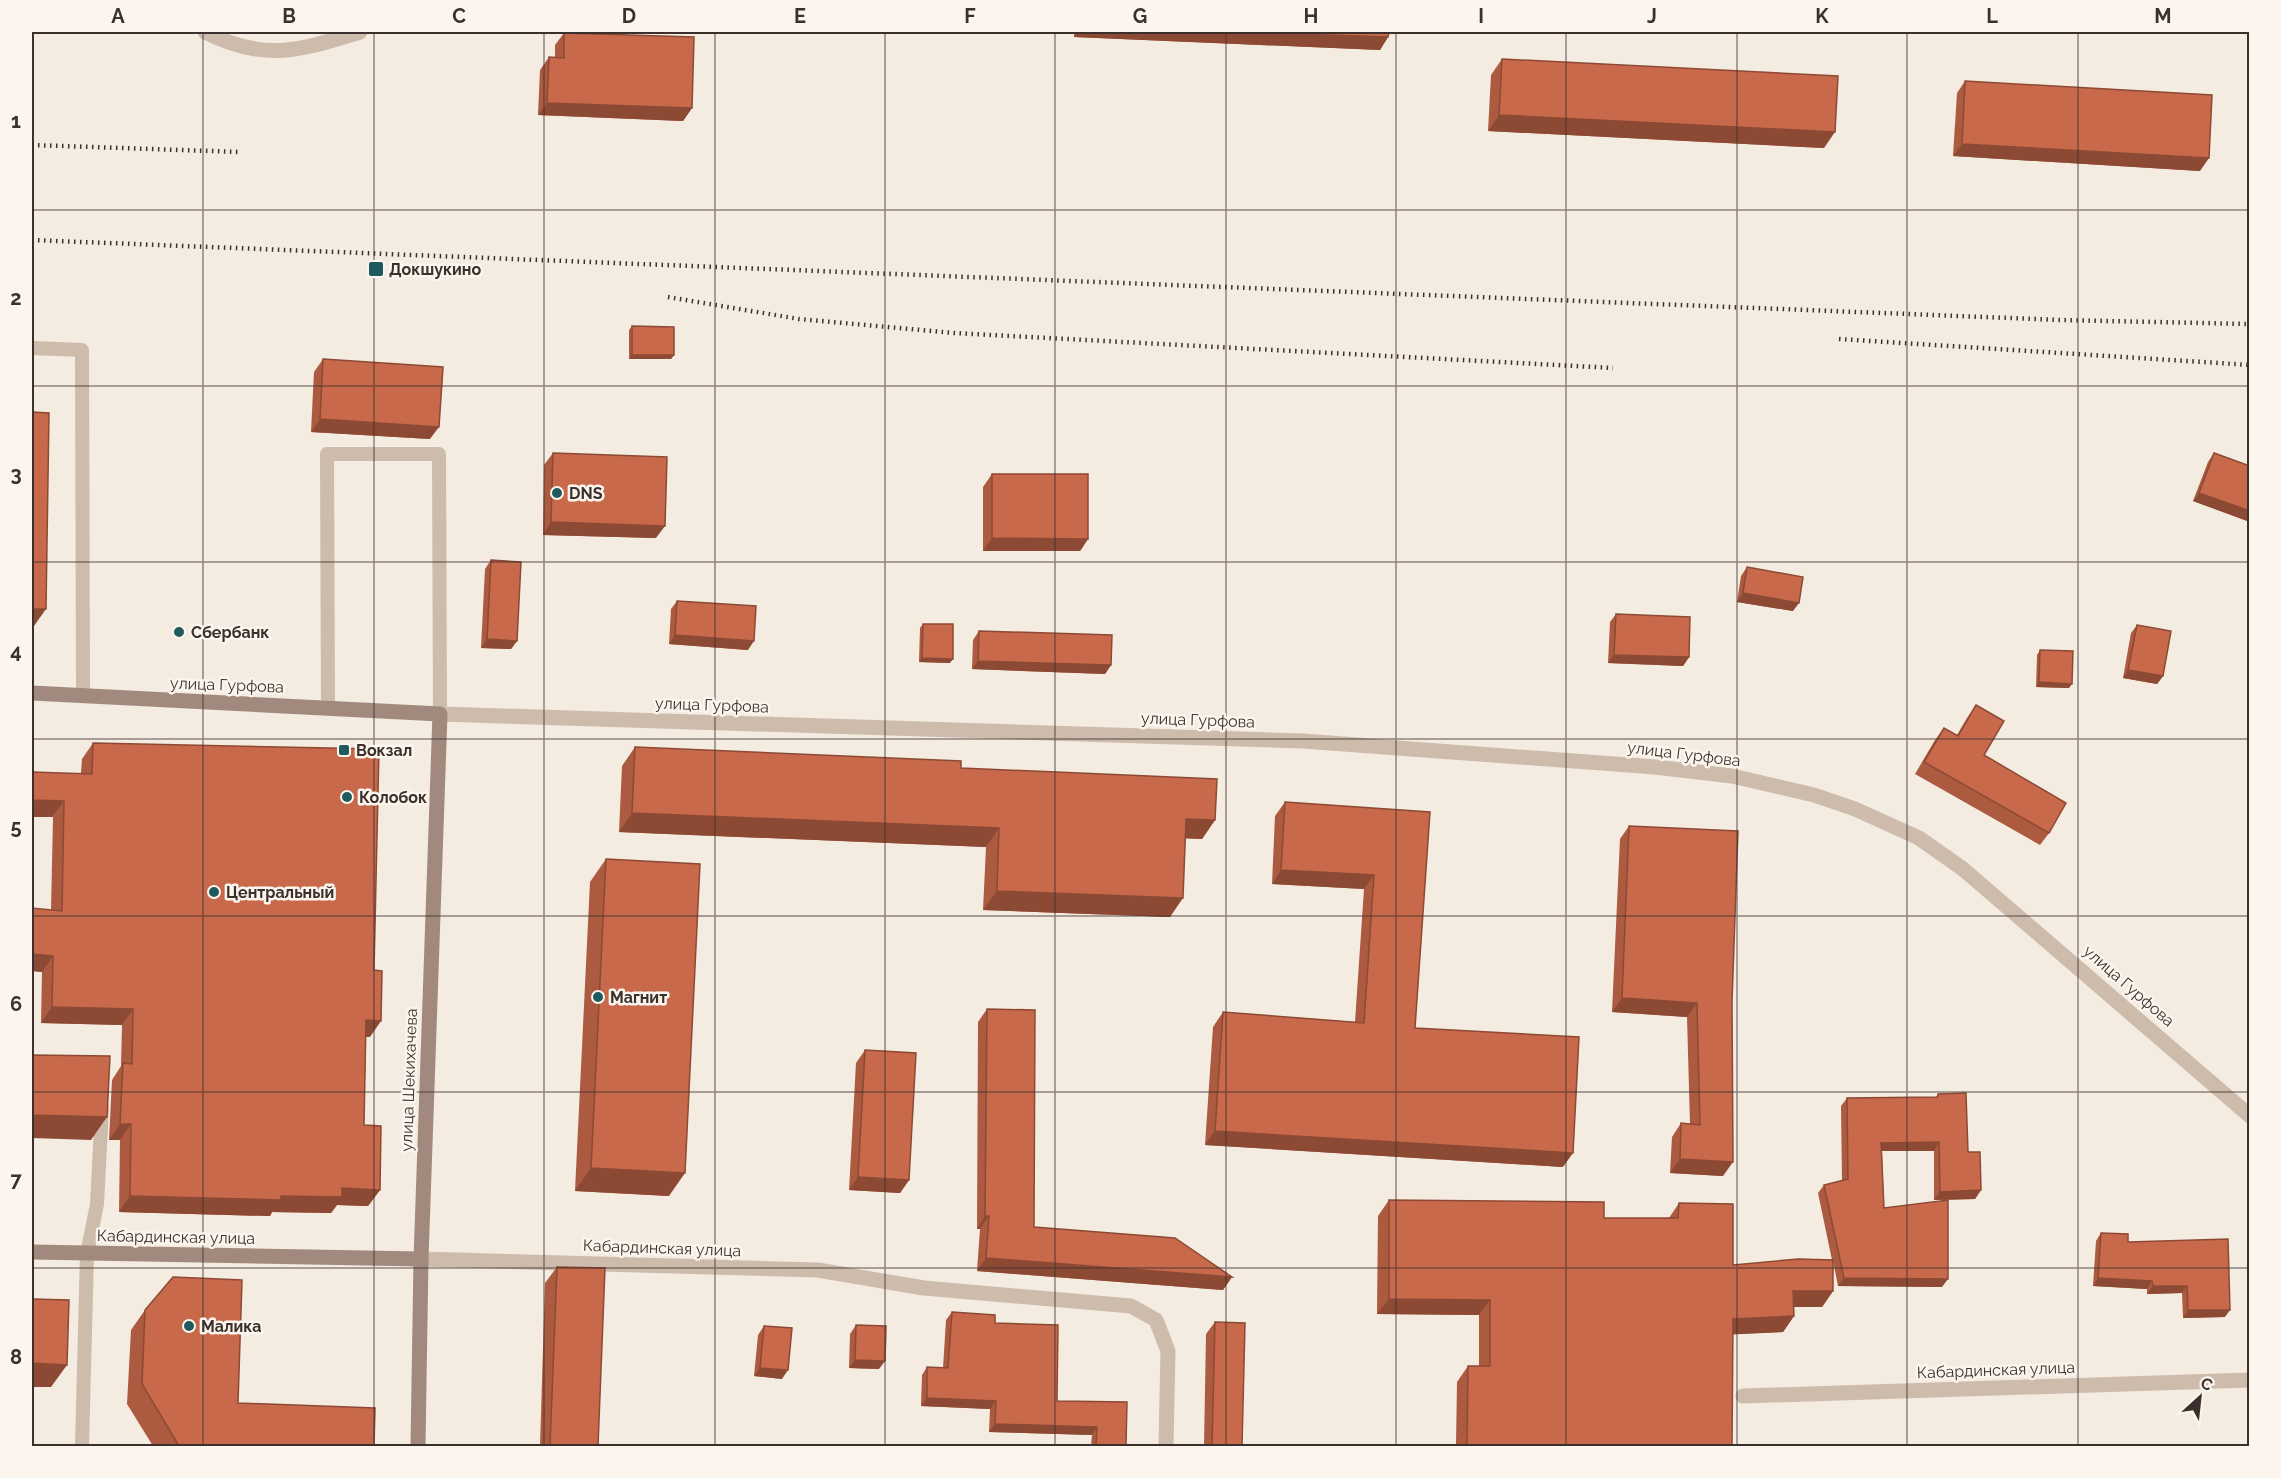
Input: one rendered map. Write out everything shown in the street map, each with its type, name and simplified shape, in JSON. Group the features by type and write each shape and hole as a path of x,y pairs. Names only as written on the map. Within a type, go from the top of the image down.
{"street":[{"path":"205,32 233,46 264,52 312,46 360,32"},
{"name":"улица Гурфова","path":"32,693 440,714 1303,741 1655,767 1732,776 1814,795 1885,821 1919,838 1963,869 2250,1116"},
{"name":"улица Шекихачева","path":"418,1446 421,1258 440,714"},
{"name":"Кабардинская улица","path":"32,1252 421,1258 818,1270 924,1288 1131,1306 1156,1320 1168,1351 1166,1446"},
{"name":"Кабардинская улица","path":"1743,1396 2250,1380"}],"lane":[{"path":"32,348 82,350 83,696"},
{"path":"328,707 327,454 439,454 440,714"},
{"path":"82,1446 87,1254 97,1204 102,1097"}],"building":[{"path":"1244,32 1389,32 1388,37"},
{"path":"564,33 694,37 692,108 547,103 549,57 564,58"},
{"path":"1502,59 1838,76 1835,132 1499,115"},
{"path":"1965,81 2212,95 2209,158 1962,144"},
{"path":"632,326 674,327 674,355 632,355"},
{"path":"323,359 443,367 439,427 320,419"},
{"path":"32,412 49,413 46,609 32,609"},
{"path":"553,453 667,457 665,526 551,522"},
{"path":"2214,453 2250,466 2250,511 2199,493"},
{"path":"992,474 1088,474 1088,539 992,538"},
{"path":"491,560 521,562 517,641 487,639"},
{"path":"1747,567 1803,577 1799,603 1743,593"},
{"path":"677,601 756,606 754,641 675,635"},
{"path":"1616,614 1690,617 1689,657 1614,655"},
{"path":"923,624 953,624 953,659 922,658"},
{"path":"2137,625 2171,631 2163,676 2128,670"},
{"path":"979,631 1112,635 1111,665 978,661"},
{"path":"2040,650 2073,651 2072,684 2039,682"},
{"path":"1976,705 2004,721 1984,755 2066,803 2049,833 1924,762 1944,728 1958,736"},
{"name":"Центральный","path":"93,743 379,749 374,970 382,971 381,1021 366,1020 364,1125 381,1126 380,1190 342,1188 342,1197 281,1196 281,1200 130,1196 131,1124 120,1124 123,1063 132,1064 133,1009 52,1007 53,956 32,954 32,908 62,911 64,801 32,800 32,772 92,774"},
{"path":"635,747 961,761 961,768 1217,779 1215,820 1186,819 1183,898 997,891 999,828 632,813"},
{"path":"1285,802 1430,812 1415,1028 1579,1037 1573,1153 1215,1131 1223,1012 1364,1023 1374,875 1281,870"},
{"path":"1629,826 1738,831 1732,1002 1733,1162 1680,1159 1681,1123 1700,1125 1697,1003 1622,998"},
{"path":"606,859 700,864 685,1173 591,1168"},
{"path":"987,1009 1035,1010 1034,1227 1175,1238 1232,1277 986,1258 989,1216 985,1216"},
{"path":"865,1050 916,1053 909,1180 858,1177"},
{"path":"32,1055 110,1056 107,1117 32,1115"},
{"path":"1966,1093 1968,1152 1980,1152 1981,1190 1940,1192 1939,1142 1881,1143 1884,1208 1948,1200 1948,1279 1844,1278 1824,1185 1848,1179 1847,1098 1938,1097 1938,1094"},
{"path":"1389,1200 1604,1202 1604,1218 1678,1218 1679,1203 1733,1204 1733,1265 1798,1259 1833,1260 1833,1291 1793,1291 1794,1316 1733,1319 1732,1446 1467,1446 1468,1366 1490,1366 1490,1300 1389,1299"},
{"path":"2101,1233 2128,1234 2128,1242 2228,1239 2230,1310 2188,1310 2187,1286 2153,1286 2152,1281 2098,1278"},
{"path":"557,1267 605,1268 598,1446 550,1446"},
{"path":"173,1277 242,1280 238,1403 375,1408 374,1446 179,1446 142,1384 145,1310"},
{"path":"32,1299 69,1300 67,1365 32,1363"},
{"path":"952,1312 995,1315 995,1323 1058,1325 1057,1401 1127,1402 1126,1446 1096,1446 1097,1427 995,1424 996,1401 927,1398 927,1367 948,1368"},
{"path":"1215,1322 1245,1323 1242,1446 1212,1446"},
{"path":"856,1325 886,1326 885,1361 855,1360"},
{"path":"764,1326 792,1328 788,1370 760,1368"}],"railway":[{"path":"32,145 240,152"},
{"path":"32,240 2060,320 2250,324"},
{"path":"668,297 799,319 954,333 1613,368"},
{"path":"1839,339 2250,365"}],"place":[{"name":"Докшукино","path":"376,269"},
{"name":"DNS","path":"557,493"},
{"name":"Сбербанк","path":"179,632"},
{"name":"Вокзал","path":"344,750"},
{"name":"Колобок","path":"347,797"},
{"name":"Центральный","path":"214,892"},
{"name":"Магнит","path":"598,997"},
{"name":"Малика","path":"189,1326"}]}
